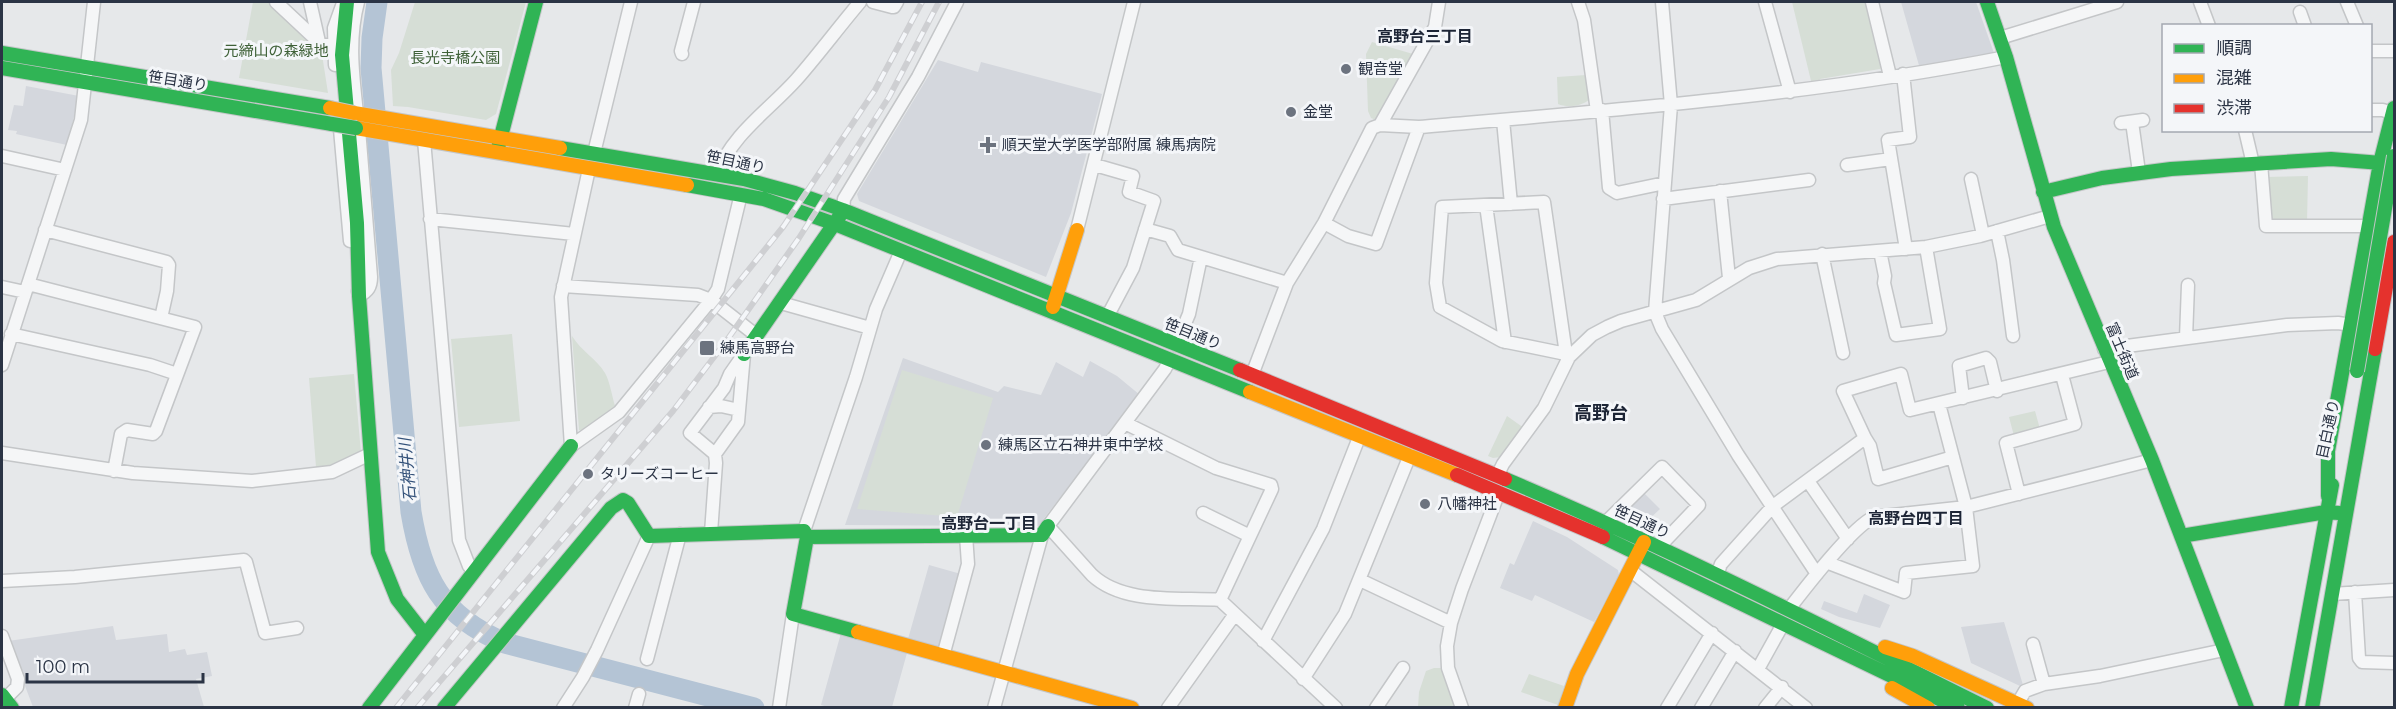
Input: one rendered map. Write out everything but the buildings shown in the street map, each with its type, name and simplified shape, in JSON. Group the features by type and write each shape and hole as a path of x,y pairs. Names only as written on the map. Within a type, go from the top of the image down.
{"main road":[{"path":"345,2 338,50 357,223 359,296 378,552 397,599 425,635"},
{"path":"496,153 536,2"},
{"name":"富士街道","path":"1987,2 2006,57 2050,216 2106,356 2152,460 2247,708"},
{"name":"笹目通り","path":"2,53 717,174 795,193 843,210 1252,375 1605,522 1642,547 1783,624 1958,708"},
{"name":"笹目通り","path":"2,68 741,194 772,202 835,224 1499,492 1642,547 1659,548 1789,609 1987,708"},
{"path":"2328,496 2328,452 2380,163 2394,111"},
{"path":"2356,377 2394,156"},
{"path":"2043,192 2139,172 2331,159 2394,164"},
{"path":"744,354 843,210"},
{"path":"1052,312 1077,230"},
{"path":"2312,708 2347,514 2388,312 2394,242"},
{"name":"目白通り","path":"2291,708 2328,496 2342,453 2348,418"},
{"path":"369,708 572,446"},
{"path":"444,708 511,626 618,502 623,500 628,503 649,536 711,533 966,535 1045,530"},
{"path":"2181,536 2326,513 2347,514"},
{"path":"805,534 793,614 1132,708"},
{"path":"1565,708 1577,674 1642,547"},
{"path":"1829,629 1913,656 2023,705"},
{"path":"1823,642 1886,685 1928,708"}],"street":[{"path":"2,365 81,120 94,2"},
{"path":"276,2 322,45 338,50 352,265 359,296 371,286 359,129"},
{"path":"310,2 319,42"},
{"path":"357,2 352,36 357,113"},
{"path":"594,153 632,2"},
{"path":"682,54 694,2"},
{"path":"717,174 722,160 740,135 795,81 860,2"},
{"path":"873,2 892,7 897,2"},
{"path":"843,210 844,199 918,77 957,2"},
{"path":"1077,230 1134,2"},
{"path":"1380,125 1435,27 1439,2"},
{"path":"1578,2 1584,20 1599,111 1608,188 1617,193 1665,183"},
{"path":"1664,2 1671,105 1655,312 1662,329 1738,455 1817,574"},
{"path":"1765,2 1790,92"},
{"path":"1872,2 1896,75 1910,137 1888,140 1906,249"},
{"path":"2000,38 2117,2"},
{"path":"2200,2 2208,24"},
{"path":"2347,2 2356,24"},
{"path":"2300,12 2304,24"},
{"path":"2372,51 2394,51"},
{"path":"1252,375 1287,283 1324,223 1372,128 1380,125 1419,127 1503,120 1790,92 2006,57"},
{"path":"2372,110 2394,111"},
{"path":"1503,120 1511,204"},
{"path":"2132,122 2139,172"},
{"path":"1324,223 1348,236 1376,244 1419,127"},
{"path":"2246,132 2257,163 2266,226 2368,226"},
{"path":"424,140 459,540 469,566 474,572"},
{"path":"2,156 65,170"},
{"path":"1847,165 1891,159"},
{"path":"1095,165 1133,176 1129,192 1154,201 1132,268 1107,317"},
{"path":"572,446 560,310 563,286 589,169"},
{"path":"1971,179 1983,235"},
{"path":"1663,200 1809,180"},
{"path":"1720,191 1729,278"},
{"path":"572,446 619,412 711,300 718,289 741,194"},
{"path":"1544,202 1568,355 1505,342 1440,307 1436,283 1442,207 1544,202"},
{"path":"1486,205 1505,342"},
{"path":"1497,476 1503,464 1544,408 1568,355 1592,335 1607,327 1696,300 1729,278 1749,268 1777,259 1926,247 1983,235 2050,216"},
{"path":"430,219 574,234"},
{"path":"1145,229 1170,236 1178,250 1287,283"},
{"path":"45,230 167,262 169,265 167,291 161,318"},
{"path":"1996,231 2003,260 2013,336"},
{"path":"1880,251 1885,276 1884,283 1896,335 1940,329 1926,247"},
{"path":"805,534 870,328 901,251"},
{"path":"1822,254 1843,353"},
{"path":"1176,345 1189,314 1201,257"},
{"path":"2186,338 2188,285"},
{"path":"563,286 698,295 711,300 757,336"},
{"path":"2,287 26,288 195,327 155,433 127,430 121,434 114,471"},
{"path":"781,303 870,328"},
{"path":"1953,457 1878,479 1870,446 1843,391 1901,374 1910,410 2062,375 2106,356 2186,338 2287,325 2338,323 2352,325"},
{"path":"11,334 150,365 177,374"},
{"path":"711,533 716,463 714,454 690,433 724,388 730,374 744,354"},
{"path":"714,454 736,426 744,354"},
{"path":"1963,398 1959,366 1986,358 1990,362 1997,390"},
{"path":"994,708 1045,530 1165,369 1170,359"},
{"path":"2019,494 2006,443 2075,424 2062,375"},
{"path":"1828,561 1904,592 1906,573 1973,566 1966,507 1939,404"},
{"path":"709,407 721,406 739,410"},
{"path":"1125,423 1216,468 1271,485 1272,489 1220,600"},
{"path":"1263,641 1323,529 1360,435"},
{"path":"1717,575 1721,564 1773,506 1865,438"},
{"path":"2,453 167,477 252,481 332,472 370,454"},
{"path":"1304,678 1345,614 1410,455"},
{"path":"1789,609 1848,539 1874,517 1966,507 2152,460"},
{"path":"1605,522 1662,467 1700,505 1659,548"},
{"path":"1808,481 1848,539"},
{"path":"1462,708 1448,668 1447,646 1451,623 1499,492"},
{"path":"1203,513 1250,536"},
{"path":"1045,530 1099,582 1113,588 1166,599 1220,600 1336,708"},
{"path":"647,659 680,534"},
{"path":"943,656 968,564 966,535"},
{"path":"563,708 597,650 649,536"},
{"path":"2,581 75,577 244,560 265,633 297,628"},
{"path":"1630,570 1806,708"},
{"path":"1360,580 1451,623"},
{"path":"2332,594 2394,590"},
{"path":"2355,592 2359,658 2362,662 2394,663"},
{"path":"779,704 793,614"},
{"path":"1168,708 1235,614"},
{"path":"1758,669 1783,624"},
{"path":"1667,708 1712,633"},
{"path":"2,636 18,679 17,687 5,701"},
{"path":"2033,644 2044,684"},
{"path":"2023,705 2025,691 2044,684 2100,676 2224,650"},
{"path":"1701,708 1735,651"},
{"path":"1376,708 1403,669"},
{"path":"1765,708 1782,687"},
{"path":"635,708 639,694"}],"shaded area":[{"path":"1901,2 1976,2 1995,56 1920,69"},
{"name":"順天堂大学医学部附属 練馬病院","path":"938,60 978,72 981,62 1102,94 1071,213 1046,277 859,201 857,194"},
{"path":"26,86 79,96 67,145 16,134 17,131 8,130 14,105 23,106"},
{"name":"練馬区立石神井東中学校","path":"903,358 998,392 1004,386 1041,395 1056,362 1083,377 1090,361 1117,376 1140,395 1038,526 845,525"},
{"path":"1642,491 1660,509 1645,523 1621,512"},
{"path":"1533,521 1567,537 1618,570 1619,575 1594,622 1535,595 1532,601 1500,588 1510,563 1514,565"},
{"path":"929,565 961,574 940,649 908,639"},
{"path":"1864,594 1890,605 1880,628 1839,617 1821,609 1824,601 1857,613"},
{"path":"2004,622 2023,685 2020,686 1971,663 1961,627"},
{"path":"113,626 116,640 167,634 169,652 185,649 187,655 207,652 212,676 196,679 204,707 33,707 8,641"},
{"path":"841,633 907,653 892,707 831,708 821,705"}],"green space":[{"name":"元締山の森緑地","path":"253,2 271,2 321,48 328,93 239,78"},
{"name":"長光寺橋公園","path":"415,2 526,2 496,114 486,120 393,106 391,70 399,53"},
{"path":"1792,2 1867,2 1883,64 1880,69 1820,79 1818,84 1812,85"},
{"path":"1372,42 1413,54 1376,120 1371,118 1368,111 1366,54"},
{"path":"1586,75 1589,100 1574,106 1558,104 1557,77"},
{"path":"2308,176 2307,222 2271,222 2266,177"},
{"path":"512,334 520,421 459,427 451,339"},
{"path":"572,336 605,373 615,406 585,432 579,430"},
{"path":"902,370 993,398 957,517 857,509"},
{"path":"354,374 361,453 335,466 320,469 316,467 309,378"},
{"path":"2035,411 2040,429 2014,436 2009,417"},
{"path":"1507,416 1524,428 1501,457 1488,456"},
{"path":"1446,668 1459,707 1418,707 1419,692 1426,671"},
{"path":"1529,674 1564,686 1558,705 1521,692"}],"waterway":[{"name":"石神井川","path":"377,2 371,68 411,512 421,557 438,592 465,620 505,643 754,708"}],"railway":[{"path":"396,708 783,227 875,90 922,2"},
{"path":"417,708 673,411 727,340 799,238 889,97 939,2"}],"traffic: fast":[{"path":"347,2 342,55 357,223 359,296 378,552 397,599 425,635"},
{"path":"498,148 536,2"},
{"path":"1987,2 2006,57 2054,227 2152,460 2247,708"},
{"path":"2,53 330,108"},
{"path":"2,68 332,124"},
{"path":"2328,496 2328,451 2380,163 2394,108"},
{"path":"332,124 356,128"},
{"path":"560,148 744,179 795,193 843,210 1240,370"},
{"path":"2357,371 2394,156"},
{"path":"2043,192 2102,178 2171,169 2331,159 2394,164"},
{"path":"687,185 764,199 835,224 1250,392"},
{"path":"744,354 841,214"},
{"path":"2312,708 2375,349"},
{"path":"369,708 571,446"},
{"path":"1505,479 1688,561 1987,708"},
{"path":"2291,708 2332,485"},
{"path":"444,708 611,508 623,500 628,503 649,536 804,531 807,537 793,614 858,632"},
{"path":"2181,536 2326,512 2339,513"},
{"path":"807,537 1042,535 1048,526"},
{"path":"1603,537 1958,708"},
{"path":"2,695 12,708"}],"traffic: slow":[{"path":"330,108 354,113"},
{"path":"354,113 560,148"},
{"path":"356,128 687,185"},
{"path":"1053,307 1077,230"},
{"path":"1250,392 1457,475"},
{"path":"1565,708 1577,674 1644,542"},
{"path":"858,632 1132,708"},
{"path":"1885,647 1913,656 2027,708"},
{"path":"1892,688 1928,708"}],"traffic: jam":[{"path":"2375,349 2394,242"},
{"path":"1240,370 1505,479"},
{"path":"1457,475 1603,537"}],"place":[{"name":"観音堂","path":"1346,69"},
{"name":"金堂","path":"1291,112"},
{"name":"順天堂大学医学部附属 練馬病院","path":"988,145"},
{"name":"練馬高野台","path":"707,348"},
{"name":"練馬区立石神井東中学校","path":"986,445"},
{"name":"タリーズコーヒー","path":"588,474"},
{"name":"八幡神社","path":"1425,504"}],"district":[{"name":"高野台三丁目","path":"1425,36"},
{"name":"高野台","path":"1601,413"},
{"name":"高野台四丁目","path":"1916,518"},
{"name":"高野台一丁目","path":"989,523"}]}
